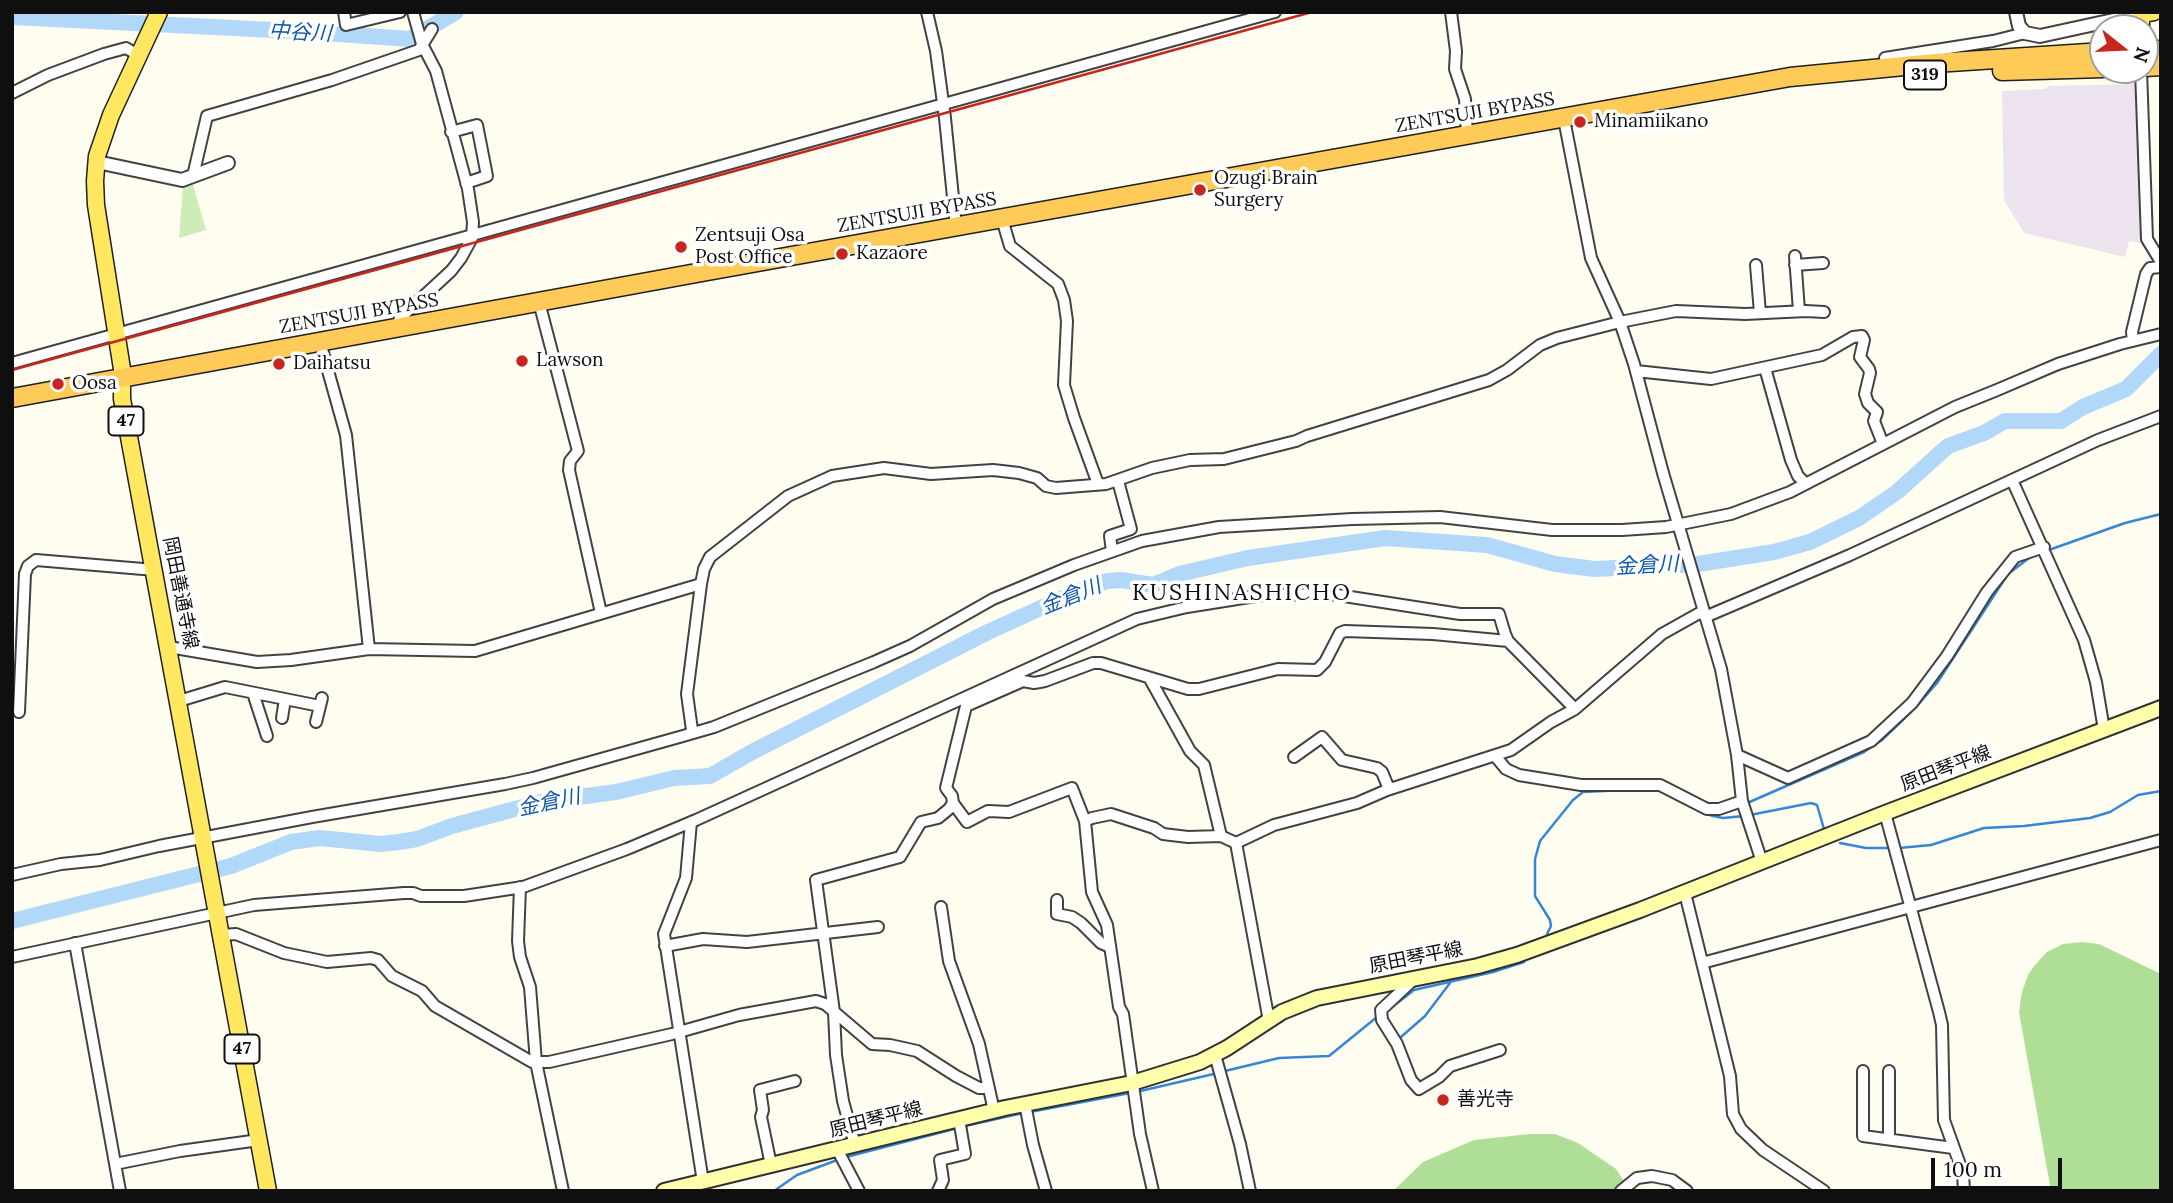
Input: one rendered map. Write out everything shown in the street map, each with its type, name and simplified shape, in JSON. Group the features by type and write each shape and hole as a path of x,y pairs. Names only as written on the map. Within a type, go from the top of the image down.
{"highway":[{"name":"ZENTSUJI BYPASS","path":"12,398 1790,77 1922,64 2089,53"},
{"name":"ZENTSUJI BYPASS","path":"1747,85 2024,69 2089,68"}],"main road":[{"name":"岡田善通寺線","path":"159,12 111,115 97,162 94,181 96,205 122,378 122,399 268,1191"},
{"name":"原田琴平線","path":"664,1191 706,1185 771,1166 840,1155 855,1144 960,1125 993,1111 1026,1110 1133,1089 1200,1062 1218,1066 1282,1012 1317,998 1517,955 2161,708"}],"street":[{"path":"344,12 346,25 400,12"},
{"path":"396,328 400,318 451,271 473,234 466,183 436,71 422,44 413,12"},
{"path":"927,12 936,51 956,227"},
{"path":"12,363 1275,12"},
{"path":"1451,12 1457,51 1455,69 1465,99 1467,135"},
{"path":"2015,12 2018,26 2025,33"},
{"path":"1885,58 1993,41 2025,33 2040,36 2089,28"},
{"path":"193,176 207,116 332,80 419,50 432,29"},
{"path":"12,93 48,75 104,54 127,48 138,55"},
{"path":"2133,341 2132,332 2146,274 2150,268 2161,265 2147,239 2141,84"},
{"path":"1564,119 1591,258 1620,322 1636,370 1721,669 1745,808 1762,862"},
{"path":"451,132 477,125 487,176 466,183"},
{"path":"97,162 182,180 228,163"},
{"path":"1002,219 1010,246 1058,284 1064,300 1067,321 1064,385 1073,418 1098,484"},
{"path":"1799,311 1795,261 1823,262"},
{"path":"1756,265 1760,313"},
{"path":"539,302 578,451 570,461 569,470 601,613"},
{"path":"692,730 688,694 704,569 710,557 718,548 788,496 832,476 884,468 930,474 993,470 1019,473 1037,478 1046,486 1056,488 1118,481 1152,468 1190,460 1224,459 1296,441 1489,380 1540,345 1620,322 1676,311 1824,312"},
{"path":"12,875 61,864 100,860 204,837 533,778 714,727 910,646 993,599 1142,541 1219,527 1352,519 1440,517 1552,530 1622,530 1678,524 1731,514 1770,501 1806,484 1955,407 2058,364 2161,334"},
{"path":"1636,370 1712,379 1822,355 1853,337 1862,336 1864,340 1860,357 1870,373 1865,394 1868,403 1877,412 1874,421 1883,444"},
{"path":"320,342 346,435 369,649"},
{"path":"1765,368 1791,460 1798,476 1806,484"},
{"path":"1236,843 1274,825 1357,803 1389,789 1496,757 1575,709 1662,634 1704,614 1850,555 2098,440 2161,416"},
{"path":"2012,480 2084,640 2096,682 2105,730"},
{"path":"1112,551 1110,536 1131,529 1118,481"},
{"path":"1737,755 1788,778 1871,741 1912,703 1947,656 1987,592 2015,557 2045,550"},
{"path":"19,712 18,627 28,566 36,560 155,570"},
{"path":"169,647 257,662 369,649 475,651 702,584"},
{"path":"1153,1191 1140,1134 1107,925 1092,892 1085,821 1072,788 1009,812 988,811 967,822 946,788 966,706 1137,619 1187,607 1262,595 1331,594 1460,614 1499,614 1508,641 1575,709"},
{"path":"12,957 217,909 404,892 421,896 464,896 520,887 627,849 1021,678 1034,683 1045,681 1093,663 1101,663 1188,689 1199,689 1278,669 1317,670 1325,662 1340,633 1345,631 1433,634 1508,641"},
{"path":"1149,678 1190,751 1204,765 1221,836"},
{"path":"179,701 225,687 285,699 321,702 316,722"},
{"path":"253,693 267,736"},
{"path":"282,718 285,699"},
{"path":"1294,757 1322,737 1342,760 1377,768 1382,772 1389,789"},
{"path":"1496,757 1506,769 1519,775 1581,785 1660,785 1707,810 1745,808"},
{"path":"855,1144 843,1101 836,1055 834,1012 816,880 900,857 921,822 938,818 950,809 953,803"},
{"path":"1885,813 1942,1025 1944,1120 1963,1173 1964,1191"},
{"path":"1085,821 1111,814 1154,828 1163,834 1188,837 1221,836 1236,843"},
{"path":"691,822 687,878 665,927 665,946 706,1185"},
{"path":"1702,963 1912,909 2161,840"},
{"path":"1236,843 1269,1021"},
{"path":"520,887 520,957 530,987 536,1062 564,1191"},
{"path":"1685,892 1730,1076 1733,1114 1741,1129 1763,1150 1824,1191"},
{"path":"1057,900 1057,914 1072,917 1101,943 1110,947"},
{"path":"941,907 949,961 979,1044 993,1111"},
{"path":"665,946 703,939 747,942 878,927"},
{"path":"222,935 236,934 284,953 327,962 370,958 378,960 392,976 422,991 435,1006 518,1055 536,1062 549,1062 739,1015 816,1001 825,1004 872,1044 917,1051 979,1088 988,1088"},
{"path":"75,943 120,1191"},
{"path":"1414,979 1381,1016 1411,1080 1419,1088 1439,1077 1450,1066 1500,1050"},
{"path":"1218,1066 1250,1191"},
{"path":"1863,1071 1863,1136 1953,1148"},
{"path":"1889,1071 1889,1139"},
{"path":"771,1166 761,1117 763,1110 760,1090 795,1081"},
{"path":"1026,1110 1031,1154 1046,1191"},
{"path":"938,1191 943,1180 940,1160 965,1154 960,1125"},
{"path":"115,1164 259,1140"},
{"path":"840,1155 859,1191"},
{"path":"1621,1191 1637,1178 1651,1176 1672,1180 1687,1191"}],"shaded area":[{"path":"2135,84 2136,120 2141,125 2142,243 2129,241 2125,257 2024,233 2004,200 2002,91 2044,89 2049,86"}],"green space":[{"path":"193,184 206,230 179,238 183,187"},
{"path":"2063,944 2099,944 2161,974 2161,1191 2051,1191 2019,1012 2022,992 2035,965 2047,952"},
{"path":"1555,1134 1578,1143 1616,1169 1630,1191 1393,1191 1423,1162 1474,1140"}],"waterway":[{"name":"中谷川","path":"12,17 410,39 456,12"},
{"name":"金倉川","path":"12,921 231,866 291,842 320,838 381,844 399,842 541,802 616,792 674,778 710,776 988,632 1107,581 1121,580 1153,585 1179,574 1248,558 1385,538 1487,545 1555,564 1595,569 1698,564 1774,552 1810,542 1859,518 1897,492 1948,446 1984,433 2005,421 2061,421 2083,407 2126,389 2161,354"},
{"path":"2046,551 2125,523 2161,514"},
{"path":"1745,804 1864,752 1882,740 1937,683 2008,574 2033,555"},
{"path":"1547,934 1551,926 1550,920 1535,896 1535,859 1540,841 1573,800 1583,792 1625,790"},
{"path":"1899,848 1931,845 1984,828 2090,818 2110,812 2138,795 2161,791"},
{"path":"1750,815 1811,803 1817,805 1824,829"},
{"path":"1699,811 1713,816 1719,814"},
{"path":"1713,816 1744,816"},
{"path":"1840,843 1866,848 1892,848"},
{"path":"1386,1012 1414,990 1524,962"},
{"path":"1401,1037 1425,1016 1450,983"},
{"path":"1225,1071 1279,1058 1329,1056 1377,1017"},
{"path":"1136,1092 1218,1073"},
{"path":"1030,1112 1130,1093"},
{"path":"965,1126 1023,1113"},
{"path":"846,1157 958,1128"},
{"path":"774,1191 797,1175 840,1159"}],"railway":[{"path":"12,370 1312,12"}],"place":[{"name":"Minamiikano","path":"1580,122"},
{"name":"Ozugi Brain Surgery","path":"1200,190"},
{"name":"Zentsuji Osa Post Office","path":"681,247"},
{"name":"Kazaore","path":"842,254"},
{"name":"Lawson","path":"522,361"},
{"name":"Daihatsu","path":"279,364"},
{"name":"Oosa","path":"58,384"},
{"name":"善光寺","path":"1443,1100"}],"district":[{"name":"KUSHINASHICHO","path":"1242,593"}]}
